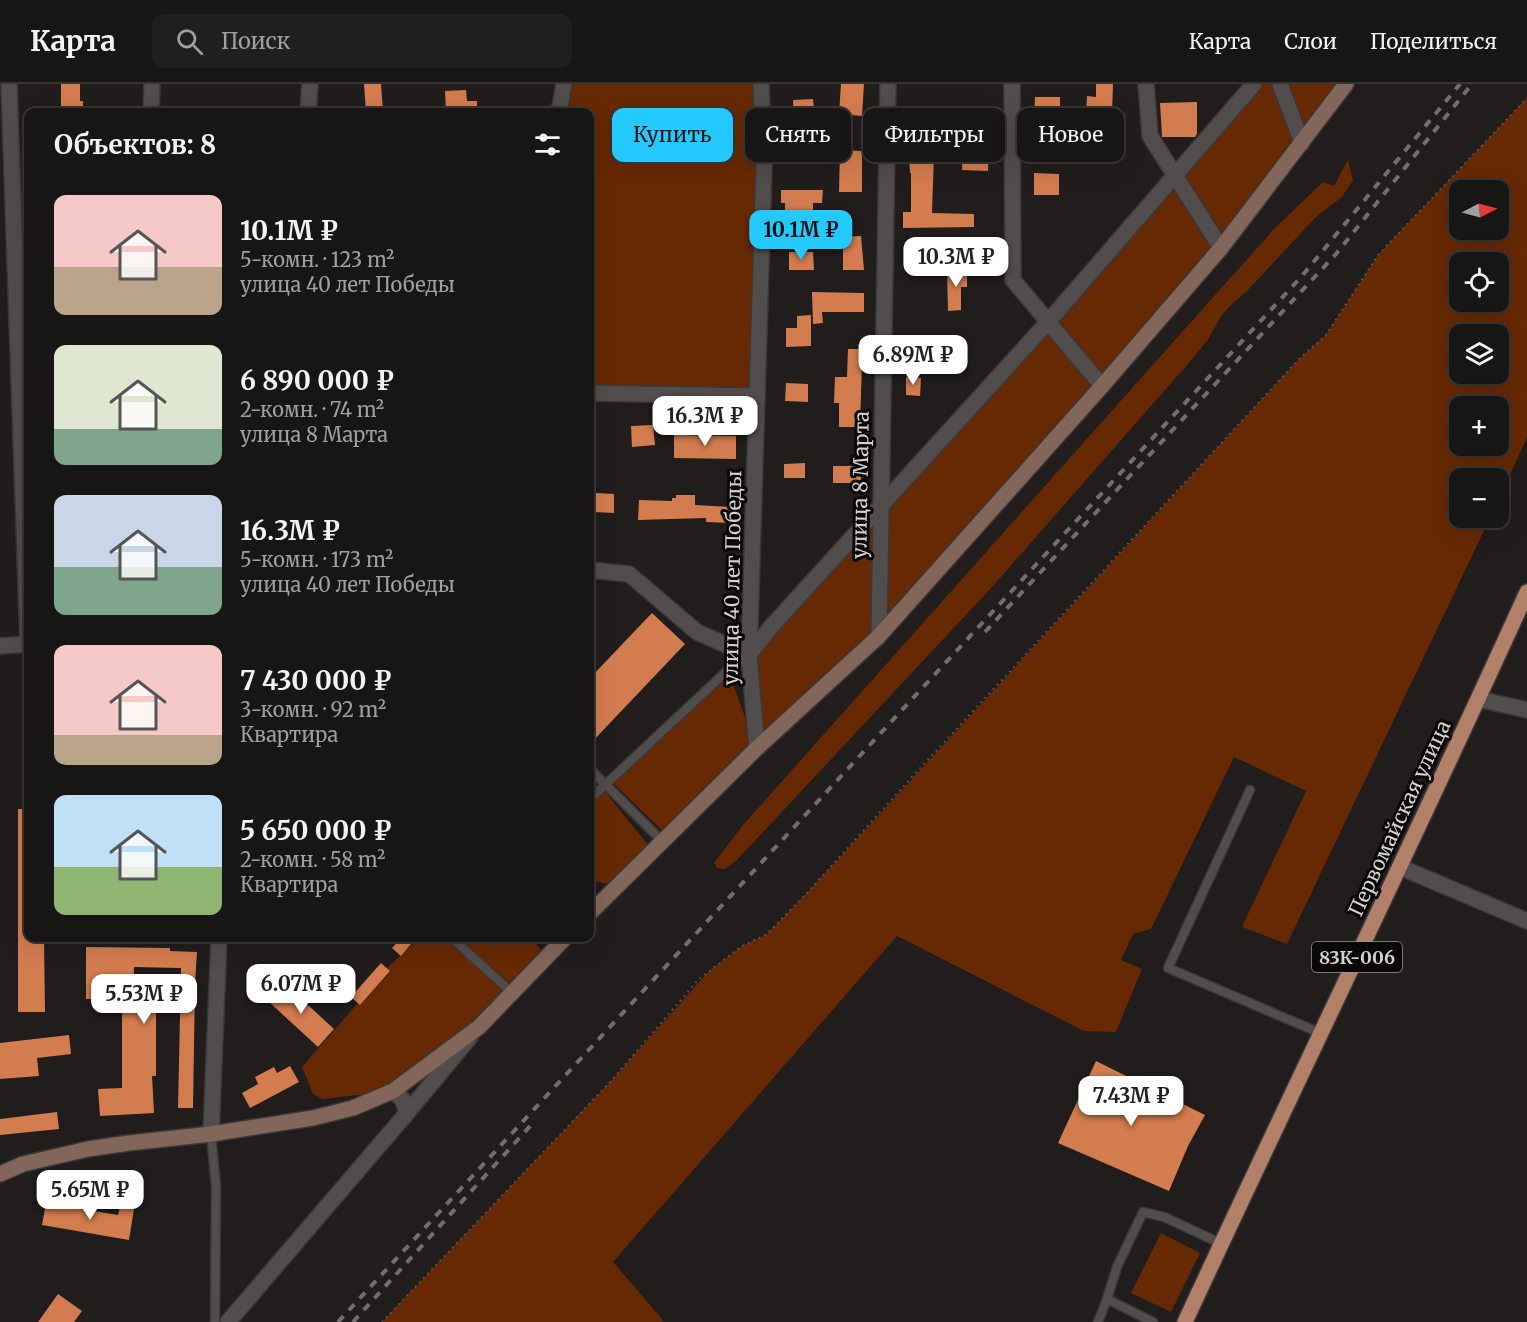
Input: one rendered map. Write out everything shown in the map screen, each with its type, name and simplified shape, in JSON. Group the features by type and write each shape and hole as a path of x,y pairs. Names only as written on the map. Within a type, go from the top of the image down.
{"main road":[{"name":"Первомайская улица","path":"1185,1322 1527,592"}],"street":[{"path":"9,84 24,526"},
{"path":"152,84 152,108"},
{"path":"308,108 310,84"},
{"path":"560,108 564,84"},
{"name":"улица 40 лет Победы","path":"757,748 749,655 764,167 761,84"},
{"name":"улица 8 Марта","path":"879,636 888,84"},
{"path":"1012,84 1013,280 1102,386"},
{"path":"1146,84 1150,136 1221,248"},
{"path":"594,570 629,574 697,632 749,655 771,627 1048,322 1176,177 1254,84"},
{"path":"1280,84 1302,143"},
{"path":"594,909 757,748 879,636 1102,386 1221,248 1347,84"},
{"path":"594,393 757,396"},
{"path":"0,646 24,644"},
{"path":"1478,699 1527,710"},
{"path":"1400,867 1527,921"},
{"path":"211,1134 219,942"},
{"path":"228,1322 479,1027 562,942"},
{"path":"0,1174 23,1164 88,1149 211,1134 334,1114 393,1091 479,1027"},
{"path":"393,1091 403,1100 407,1113"}],"lane":[{"path":"594,795 728,670 749,655"},
{"path":"594,773 662,841"},
{"path":"1250,790 1168,968 1320,1033"},
{"path":"456,942 512,993"},
{"path":"211,1134 216,1187 215,1322"},
{"path":"1098,1322 1117,1267 1143,1212 1164,1217 1222,1244"},
{"path":"1107,1299 1153,1322"}],"path":[{"path":"382,1322 609,1082 699,979 742,946 767,934 806,894 1299,359 1326,335 1378,255 1527,98"}],"shaded area":[{"path":"564,84 761,84 761,108 745,108 745,162 760,162 757,396 594,393 594,108 560,108"},
{"path":"1254,84 1346,84 1302,143 879,636 667,835 610,780 728,670 755,745 749,655"},
{"path":"1527,98 1527,437 1509,477 1509,468 1449,468 1449,528 1485,528 1287,944 1242,927 1306,791 1234,757 1151,929 1133,934 1121,960 1142,969 1116,1032 1084,1031 897,936 613,1262 663,1320 662,1322 382,1322 610,1082 708,972 742,946 767,934 806,894 1299,359 1326,335 1378,255 1449,180 1449,240 1509,240 1509,180 1449,180"},
{"path":"1348,160 1353,180 1342,197 1316,217 1221,316 1209,338 1194,357 992,587 736,861 725,869 717,868 714,863 743,825 1207,304 1276,227 1323,182 1334,186"},
{"path":"602,788 652,850 616,886 594,881 594,795"},
{"path":"415,942 534,942 547,957 479,1027 393,1091 323,1099 313,1094 302,1067 358,1003 361,1004 390,972 387,968"},
{"path":"1161,1233 1200,1253 1171,1312 1131,1293"}],"building":[{"path":"61,84 80,84 80,101 83,101 83,108 61,108"},
{"path":"364,84 381,84 383,108 366,108"},
{"path":"841,84 864,84 862,116 851,115 851,108 839,108"},
{"path":"1096,84 1113,84 1112,108 1086,108 1087,96 1096,97"},
{"path":"466,90 467,101 477,101 477,108 446,108 445,91"},
{"path":"1035,97 1060,97 1060,108 1034,108"},
{"path":"813,99 814,108 793,108 793,100"},
{"path":"1197,102 1197,134 1195,137 1162,137 1160,103"},
{"path":"851,150 862,151 862,192 839,192 840,162 851,162"},
{"path":"909,162 934,162 932,213 974,214 974,227 903,228 903,212 911,212"},
{"path":"962,162 988,162 988,171 962,170"},
{"path":"1034,173 1059,174 1059,195 1034,195"},
{"path":"781,190 823,190 822,203 813,203 813,228 785,228 785,203 781,203"},
{"path":"861,236 864,270 843,270 843,237"},
{"path":"789,252 813,252 814,270 789,270"},
{"path":"908,253 930,253 930,275 908,274"},
{"path":"947,270 967,270 967,287 961,287 961,310 948,311"},
{"path":"812,292 864,293 864,312 822,312 823,323 813,324"},
{"path":"811,315 811,346 786,347 786,328 797,328 797,316"},
{"path":"848,349 867,349 867,361 862,361 860,427 839,427 839,403 834,403 835,377 847,377"},
{"path":"906,377 921,378 920,396 906,395"},
{"path":"786,383 808,384 808,402 785,401"},
{"path":"653,425 655,445 632,447 631,426"},
{"path":"674,435 736,436 736,459 674,458"},
{"path":"805,463 805,478 784,478 784,464"},
{"path":"833,466 861,466 861,483 833,483"},
{"path":"595,493 614,494 614,513 594,512"},
{"path":"676,495 695,495 695,505 731,507 730,523 706,522 706,518 638,520 639,500 672,501"},
{"path":"652,613 685,644 594,740 594,674"},
{"path":"18,809 24,809 24,942 44,942 45,1012 18,1012"},
{"path":"397,942 411,944 401,956 392,948"},
{"path":"86,947 170,948 170,951 197,952 193,1108 178,1108 181,968 134,967 133,1006 156,1007 156,1076 152,1076 154,1113 100,1116 98,1089 122,1088 122,984 99,984 99,999 86,999"},
{"path":"381,963 390,971 360,1005 351,997"},
{"path":"284,983 334,1029 318,1047 268,1001"},
{"path":"69,1035 71,1054 37,1058 39,1076 0,1079 0,1043"},
{"path":"1096,1061 1205,1115 1188,1146 1169,1191 1058,1143"},
{"path":"290,1066 299,1082 250,1108 242,1093 258,1084 255,1077 274,1067 277,1073"},
{"path":"57,1112 59,1129 0,1135 0,1119"},
{"path":"46,1203 118,1215 120,1206 134,1209 129,1240 42,1225"},
{"path":"58,1294 82,1311 74,1322 38,1322"}],"railway":[{"path":"338,1322 1302,276 1460,84"},
{"path":"985,632 1336,254 1472,84"},
{"path":"353,1322 532,1124"}]}
